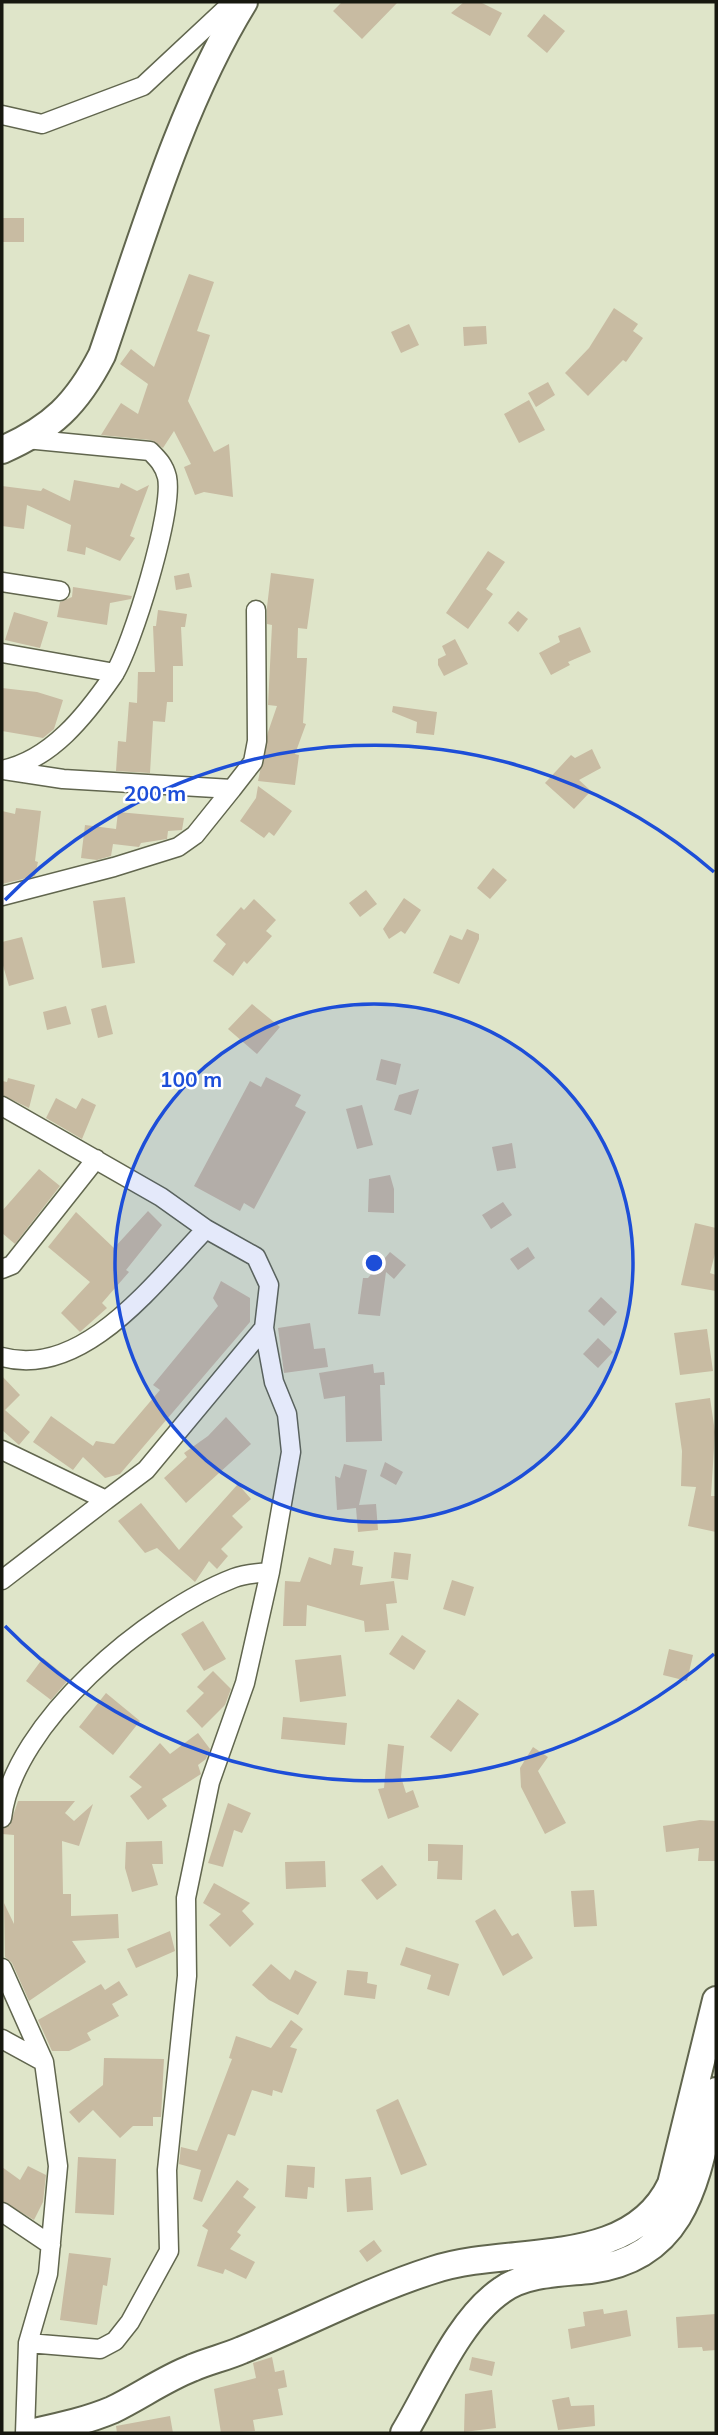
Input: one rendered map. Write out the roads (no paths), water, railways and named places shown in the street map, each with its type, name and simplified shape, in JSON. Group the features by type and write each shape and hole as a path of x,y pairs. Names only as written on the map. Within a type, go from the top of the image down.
{"main road":[{"path":"2,450 26,439 62,415 86,388 102,355 200,86 222,39 244,2"},
{"path":"27,2433 109,2411 191,2368 242,2351 312,2318 434,2269 480,2258 586,2247 625,2234 655,2210 671,2184 716,2000"},
{"path":"404,2433 470,2321 491,2298 523,2280 603,2268 626,2260 653,2243 673,2224 692,2190 716,2091"}],"street":[{"path":"2,115 42,124 143,86 233,2"},
{"path":"3,770 40,754 79,722 115,673 155,565 167,479 161,462 150,451 26,439"},
{"path":"2,582 60,591"},
{"path":"2,896 114,867 178,846 195,835 253,762 257,741 256,610"},
{"path":"2,653 115,673"},
{"path":"3,770 63,779 232,789"},
{"path":"2,1106 161,1197 206,1229 256,1256 269,1285 264,1328 274,1382 286,1414 291,1452 270,1572 245,1683 210,1782 186,1898 187,1976 167,2170 169,2251 130,2322 115,2341 100,2349 28,2343"},
{"path":"2,1269 12,1265 96,1159"},
{"path":"2,1357 37,1358 89,1343 110,1326 206,1229"},
{"path":"2,1580 146,1470 264,1328"},
{"path":"2,1450 106,1500"},
{"path":"2,1818 9,1784 31,1742 78,1686 138,1634 211,1588 237,1576 270,1572"},
{"path":"2,1968 44,2062 58,2166 48,2274 28,2343 27,2433"},
{"path":"2,2039 44,2062"},
{"path":"2,2212 51,2245"}]}
